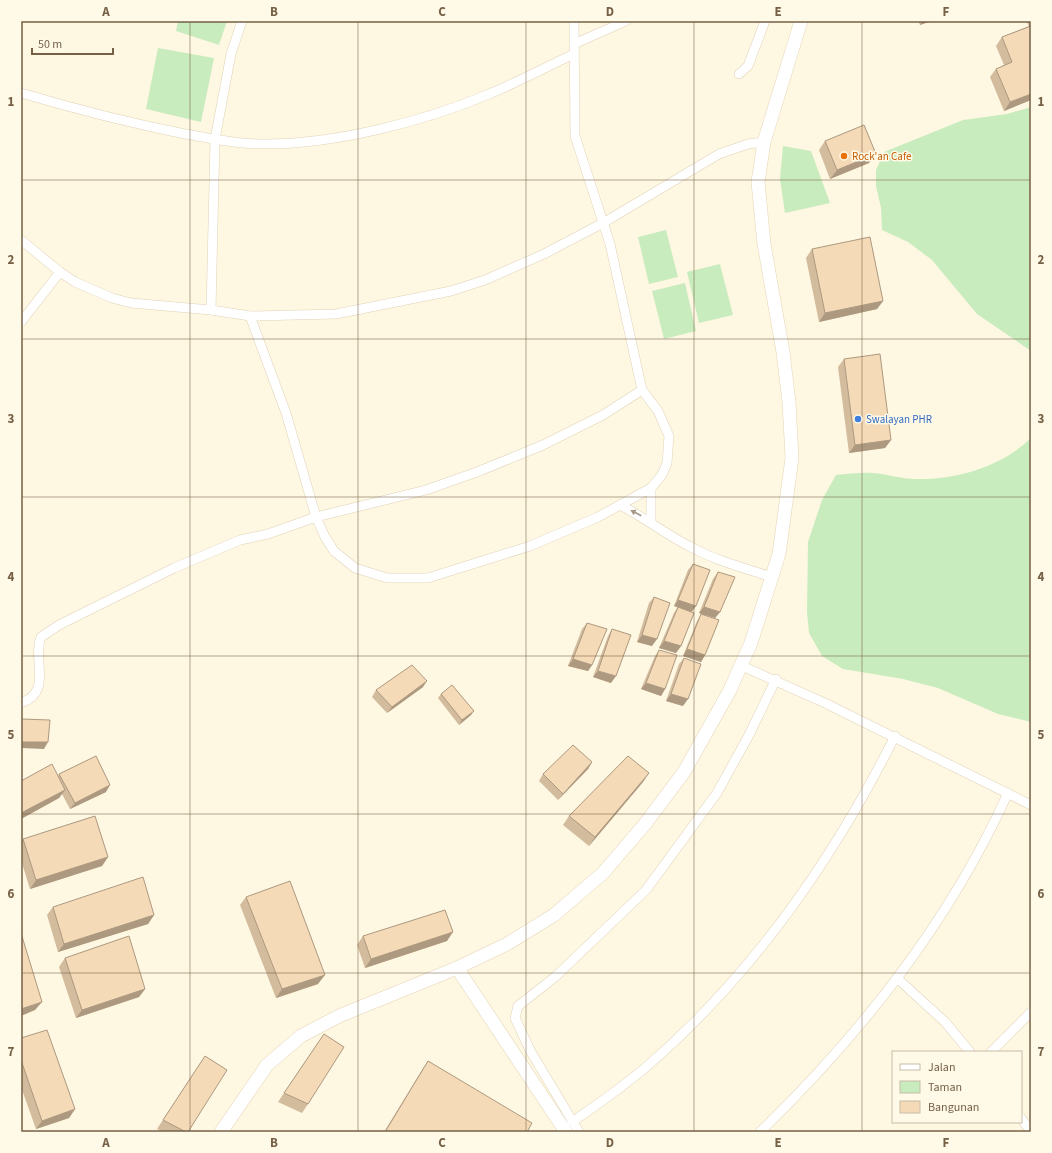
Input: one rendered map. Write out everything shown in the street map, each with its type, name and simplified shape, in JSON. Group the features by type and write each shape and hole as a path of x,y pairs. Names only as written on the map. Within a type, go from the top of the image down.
{"street":[{"path":"211,310 215,139 231,54 242,21"},
{"path":"250,316 286,413 316,517 325,537 334,551 355,568 387,578 428,578 530,546 620,505 651,488 662,475 667,463 669,436 658,411 642,390 610,244 575,136 574,21"},
{"path":"574,44 626,21"},
{"path":"738,74 748,66 765,21"},
{"path":"221,1132 267,1064 301,1036 339,1016 457,968 507,944 554,915 603,873 645,824 684,772 730,690 740,665 752,643 779,554 792,458 783,352 759,208 758,182 764,142 800,21"},
{"path":"21,94 158,128 215,139 259,144 312,142 379,129 442,112 489,94 574,54"},
{"path":"21,240 60,272 75,282 112,298 131,303 211,310 250,316 336,314 451,291 485,280 544,254 603,223 718,154 748,144 764,142"},
{"path":"21,322 60,272"},
{"path":"21,703 27,701 39,685 41,676 37,653 38,644 41,637 50,630 174,568 240,540 268,534 316,517 426,490 478,472 542,445 603,415 642,390"},
{"path":"651,488 651,522"},
{"path":"620,505 651,522 669,536 696,549 772,577"},
{"path":"740,665 776,679 1031,804"},
{"path":"569,1127 515,1018 518,1006 560,972 646,890 717,793 749,735 776,679"},
{"path":"569,1127 645,1068 708,1008 738,976 790,910 821,867 856,809 895,736"},
{"path":"760,1132 796,1097 832,1058 898,980 974,863 1008,793"},
{"path":"457,968 569,1127 578,1132"},
{"path":"898,980 945,1022 969,1051"},
{"path":"992,1051 1031,1012"},
{"path":"1022,1119 1031,1132"}],"green space":[{"path":"178,21 227,21 219,45 176,31"},
{"path":"158,48 214,58 201,122 146,109"},
{"path":"1031,107 1031,351 977,314 932,260 908,242 882,230 881,208 876,186 876,170 884,152 963,120 1007,114"},
{"path":"783,146 811,151 830,203 785,213 780,179"},
{"path":"666,230 678,277 649,284 638,237"},
{"path":"720,264 733,315 699,323 687,272"},
{"path":"685,283 696,331 664,339 652,291"},
{"path":"1031,438 1031,722 998,714 938,688 903,679 843,669 822,656 809,633 807,612 808,542 822,500 836,475 868,473 910,479 931,479 962,474 977,470 1006,457"}],"building":[{"path":"1031,26 1031,94 1010,102 996,69 1012,62 1002,37"},
{"name":"Rock'an Cafe","path":"864,125 876,154 837,170 825,141"},
{"path":"870,237 883,301 825,313 812,249"},
{"path":"880,354 891,440 855,445 844,359"},
{"path":"693,564 710,570 696,606 678,600"},
{"path":"718,572 735,577 720,612 704,607"},
{"path":"654,597 670,603 657,639 642,635"},
{"path":"678,607 694,613 681,646 664,641"},
{"path":"701,614 719,620 705,655 687,649"},
{"path":"587,623 607,629 592,665 573,659"},
{"path":"612,629 631,635 616,676 598,671"},
{"path":"659,650 677,655 665,689 646,683"},
{"path":"684,658 701,664 688,699 671,694"},
{"path":"412,665 427,681 392,707 376,690"},
{"path":"452,685 474,711 462,720 441,694"},
{"path":"21,719 50,720 48,742 21,742"},
{"path":"573,745 592,762 563,794 543,774"},
{"path":"96,756 110,785 75,803 59,774"},
{"path":"628,756 649,773 595,837 569,816"},
{"path":"52,764 65,790 21,813 21,781"},
{"path":"95,816 108,857 36,880 23,839"},
{"path":"143,877 154,915 64,944 53,907"},
{"path":"290,881 325,975 282,989 246,897"},
{"path":"445,910 453,932 371,959 363,936"},
{"path":"21,933 42,1002 21,1009"},
{"path":"129,936 145,989 82,1010 65,958"},
{"path":"47,1030 75,1109 42,1121 21,1060 21,1038"},
{"path":"324,1034 344,1047 308,1104 284,1093"},
{"path":"205,1056 227,1070 188,1132 186,1132 163,1120"},
{"path":"428,1061 532,1123 527,1132 385,1132"}],"place":[{"name":"Rock'an Cafe","path":"844,156"},
{"name":"Swalayan PHR","path":"858,419"}]}
